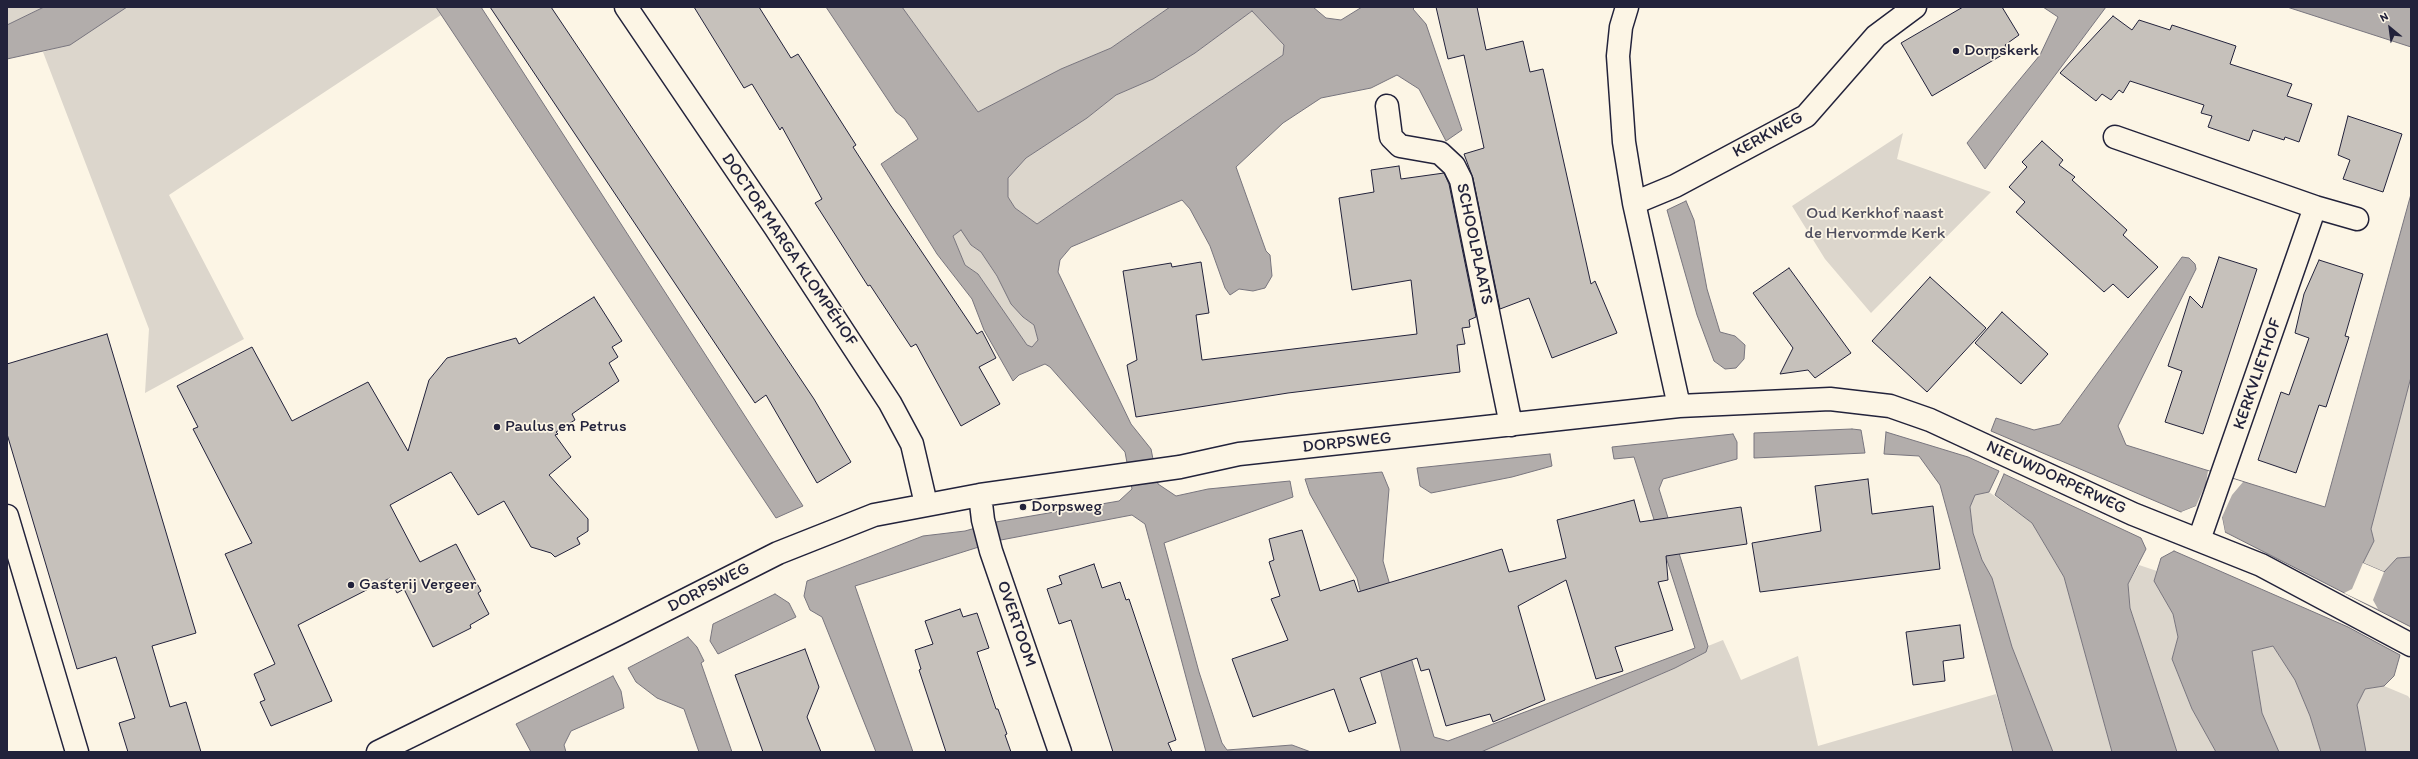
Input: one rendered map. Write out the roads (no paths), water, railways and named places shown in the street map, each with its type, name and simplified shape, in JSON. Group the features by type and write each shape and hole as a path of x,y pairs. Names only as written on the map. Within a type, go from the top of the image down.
{"street":[{"name":"DOCTOR MARGA KLOMPÉHOF","path":"626,7 775,227 890,403 912,444 926,504"},
{"path":"1627,7 1620,27 1618,56 1624,142 1634,203 1679,406"},
{"name":"KERKWEG","path":"1634,203 1675,186 1806,116 1876,36 1915,7"},
{"name":"SCHOOLPLAATS","path":"1387,106 1391,138 1400,146 1440,153 1454,166 1461,180 1511,425"},
{"path":"2116,138 2315,207 2357,219"},
{"name":"KERKVLIETHOF","path":"2199,540 2225,470 2315,207"},
{"name":"NIEUWDORPERWEG","path":"1679,406 1830,399 1890,406 1930,420 2133,514 2261,565 2411,645"},
{"name":"DORPSWEG","path":"378,752 611,638 778,553 874,515 980,495 1180,467 1239,454 1679,406"},
{"name":"OVERTOOM","path":"980,495 983,520 991,551 1060,752"},
{"path":"7,516 78,752"}],"place":[{"name":"Dorpskerk","path":"1956,51"},
{"name":"Paulus en Petrus","path":"497,427"},
{"name":"Dorpsweg","path":"1023,507"},
{"name":"Gasterij Vergeer","path":"351,585"}],"park label":[{"name":"Oud Kerkhof naast de Hervormde Kerk","path":"1875,224"}]}
